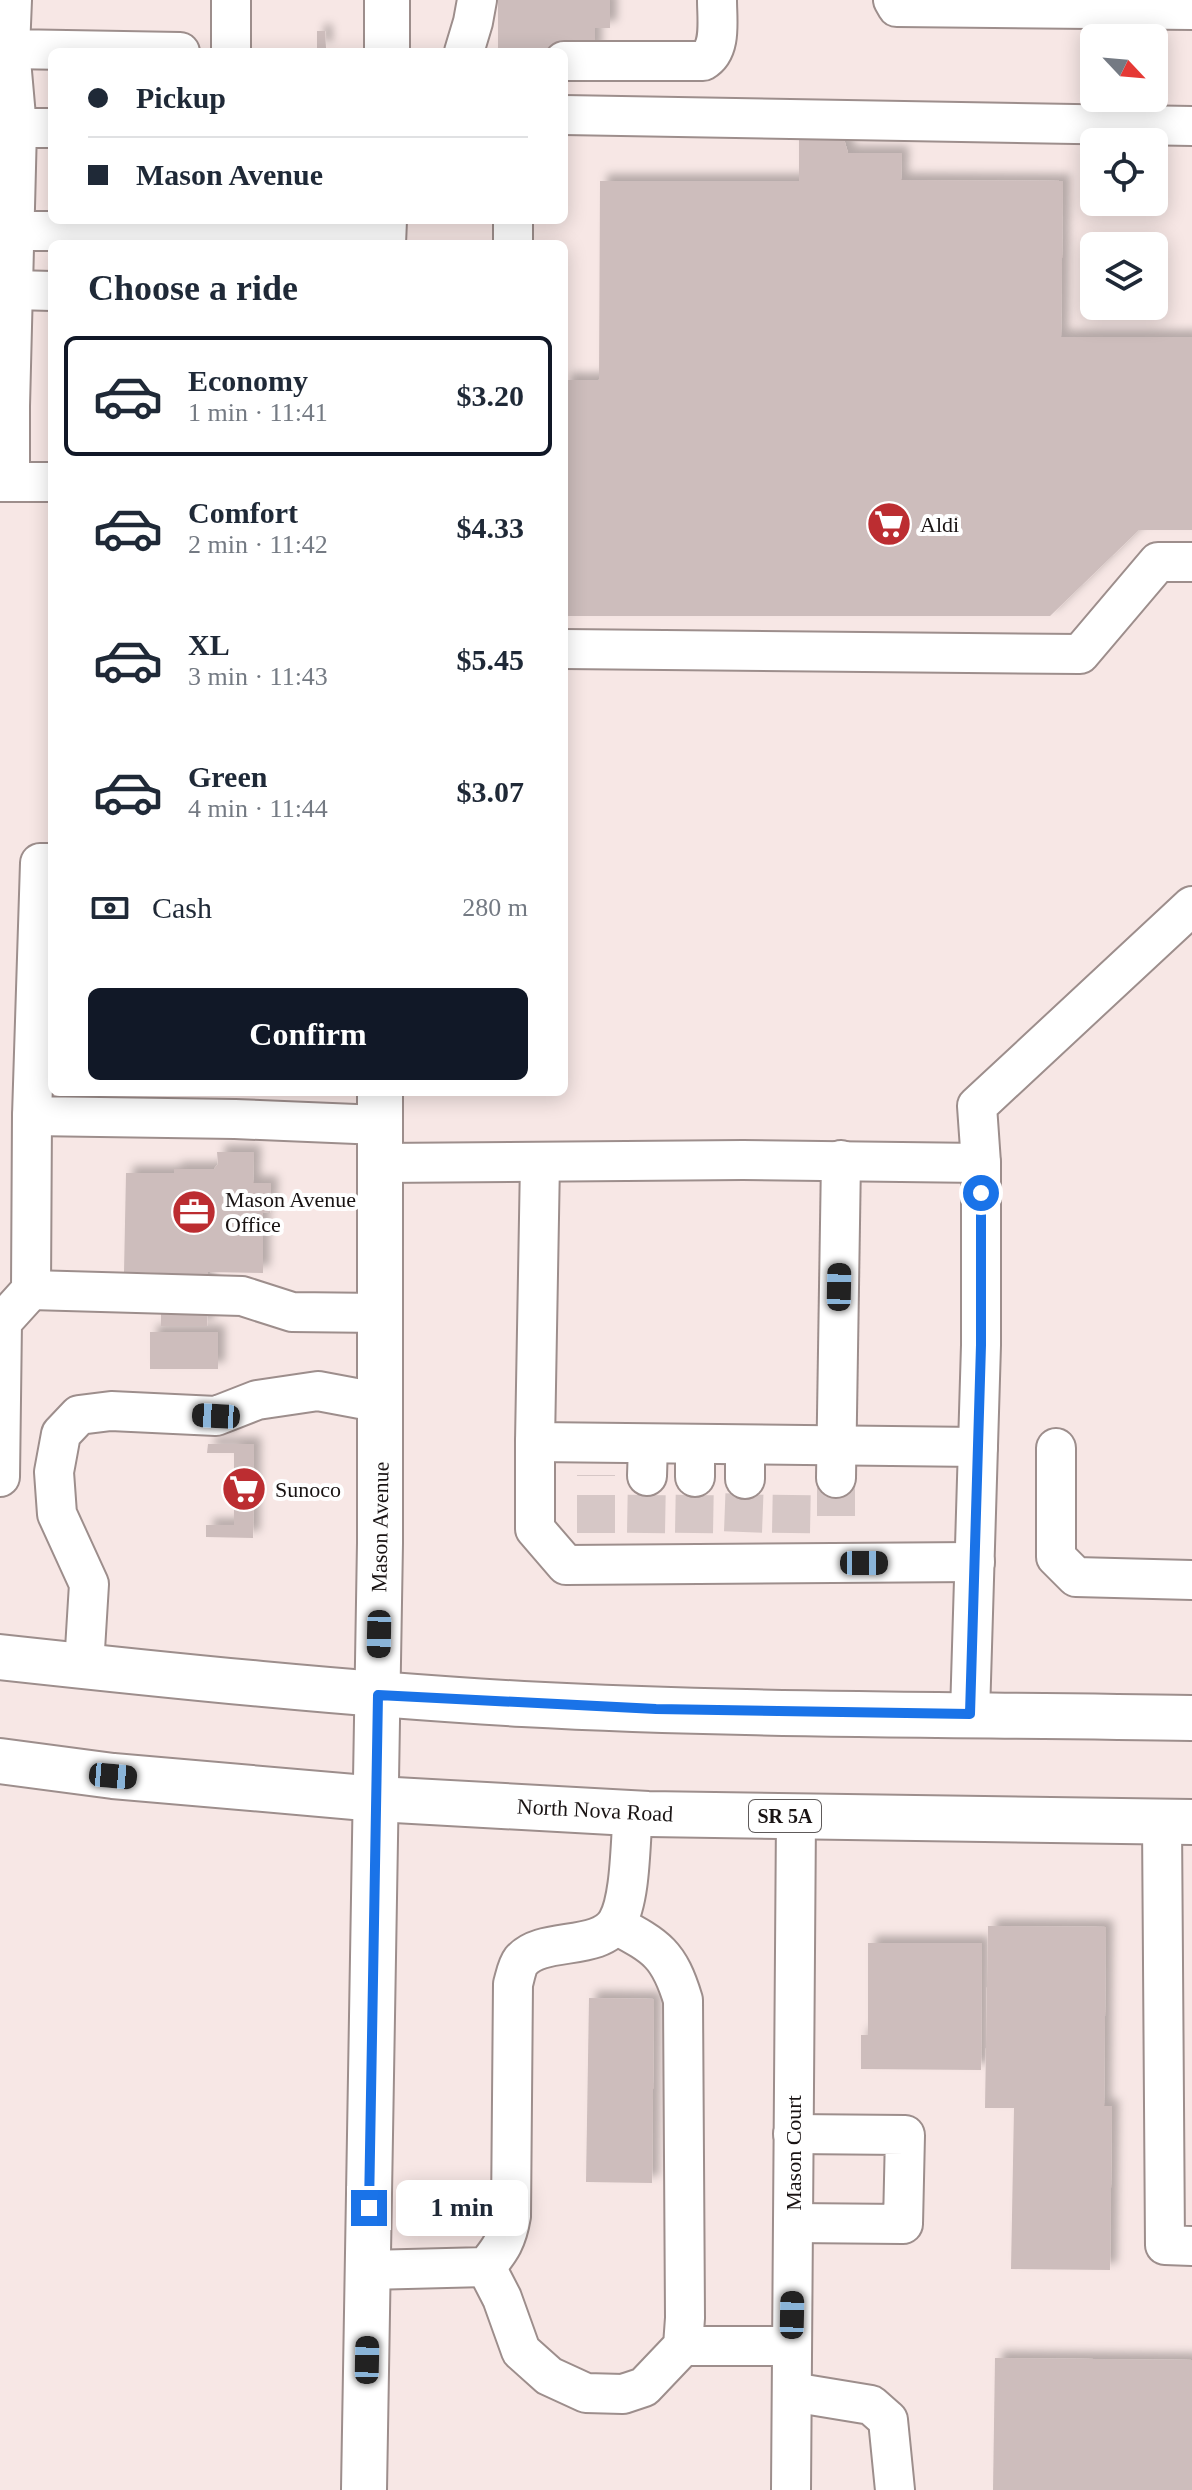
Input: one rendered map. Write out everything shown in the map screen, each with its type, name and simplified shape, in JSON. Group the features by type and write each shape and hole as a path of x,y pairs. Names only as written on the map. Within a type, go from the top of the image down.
{"main road":[{"path":"387,0 387,48"},
{"name":"Mason Avenue","path":"364,2490 382,1403 380,1127"},
{"path":"0,1657 378,1695 656,1709 1192,1718"},
{"name":"North Nova Road","path":"0,1761 113,1776 377,1799 633,1813 1177,1822"}],"street":[{"path":"12,0 5,48 34,128 15,231 5,406 5,482 48,482"},
{"path":"231,0 231,48"},
{"path":"465,48 477,0"},
{"path":"568,61 703,61 711,56 716,46 717,0"},
{"path":"893,0 897,7 1192,10"},
{"path":"5,48 48,49"},
{"path":"568,115 1192,126"},
{"path":"15,231 141,238 226,225 383,232"},
{"path":"14,290 48,291"},
{"path":"568,649 1080,654 1158,562 1192,562"},
{"path":"0,1477 2,1322 31,1290 32,1116 40,863 48,863"},
{"path":"970,1714 978,1447 981,1163 977,1106 1192,906"},
{"path":"32,1116 235,1119 380,1127 540,1162 841,1160 981,1163"},
{"path":"836,1462 841,1160"},
{"path":"540,1162 535,1529 566,1565 596,1549 836,1548 975,1562"},
{"path":"31,1290 242,1296 292,1312 381,1313"},
{"path":"84,1666 89,1584 57,1514 54,1472 61,1434 79,1415 111,1411 216,1416 257,1400 318,1391 382,1403"},
{"path":"535,1442 596,1459 745,1462 836,1462 978,1447"},
{"path":"1056,1448 1056,1557 1076,1577 1192,1580"},
{"path":"486,2267 508,2236 511,2216 513,1984 520,1961 536,1950 601,1935 616,1925 625,1901 633,1813"},
{"name":"Mason Court","path":"791,2490 796,1817"},
{"path":"1177,1822 1178,1994 1165,2245 1192,2246"},
{"path":"486,2267 502,2298 521,2351 534,2366 563,2384 586,2393 623,2394 644,2387 683,2346 683,2000 667,1960 651,1943 616,1925"},
{"path":"793,2134 905,2135 903,2224 793,2223"},
{"path":"368,2270 486,2267"},
{"path":"683,2346 792,2346"},
{"path":"792,2392 871,2405 888,2420 895,2490"}],"building":[{"path":"498,0 610,0 610,28 595,28 595,55 568,52 568,48 498,48"},
{"path":"317,31 325,31 326,48 317,48"},
{"path":"799,139 844,139 848,153 902,153 901,180 1063,181 1061,337 1192,337 1192,530 1139,530 1050,616 568,616 568,380 599,380 600,181 799,181"},
{"name":"Mason Avenue Office","path":"217,1152 254,1152 253,1183 271,1183 270,1213 263,1212 263,1273 208,1272 207,1326 161,1326 161,1273 124,1272 126,1173 214,1169 218,1164"},
{"path":"150,1332 218,1332 218,1369 150,1369"},
{"name":"Sunoco","path":"208,1444 254,1444 253,1538 206,1537 206,1525 234,1525 234,1453 207,1453"},
{"path":"988,1926 1106,1927 1104,2106 1112,2106 1110,2270 1011,2269 1014,2108 985,2108"},
{"path":"868,1943 982,1943 981,2070 861,2069 861,2035 868,2035"},
{"path":"589,1998 654,1999 652,2183 586,2182"},
{"path":"995,2358 1192,2360 1192,2490 993,2490"}],"tunnel":[{"path":"596,1475 596,1533"},
{"path":"646,1533 647,1476"},
{"path":"694,1533 695,1477"},
{"path":"791,1533 792,1478"},
{"path":"836,1478 836,1532"},
{"path":"743,1532 745,1479"}],"place":[{"name":"Aldi","path":"889,524"},
{"name":"Mason Avenue Office","path":"194,1212"},
{"name":"Sunoco","path":"244,1489"}],"route":[{"path":"369,2208 378,1695 656,1709 970,1714 981,1345 981,1193"}]}
